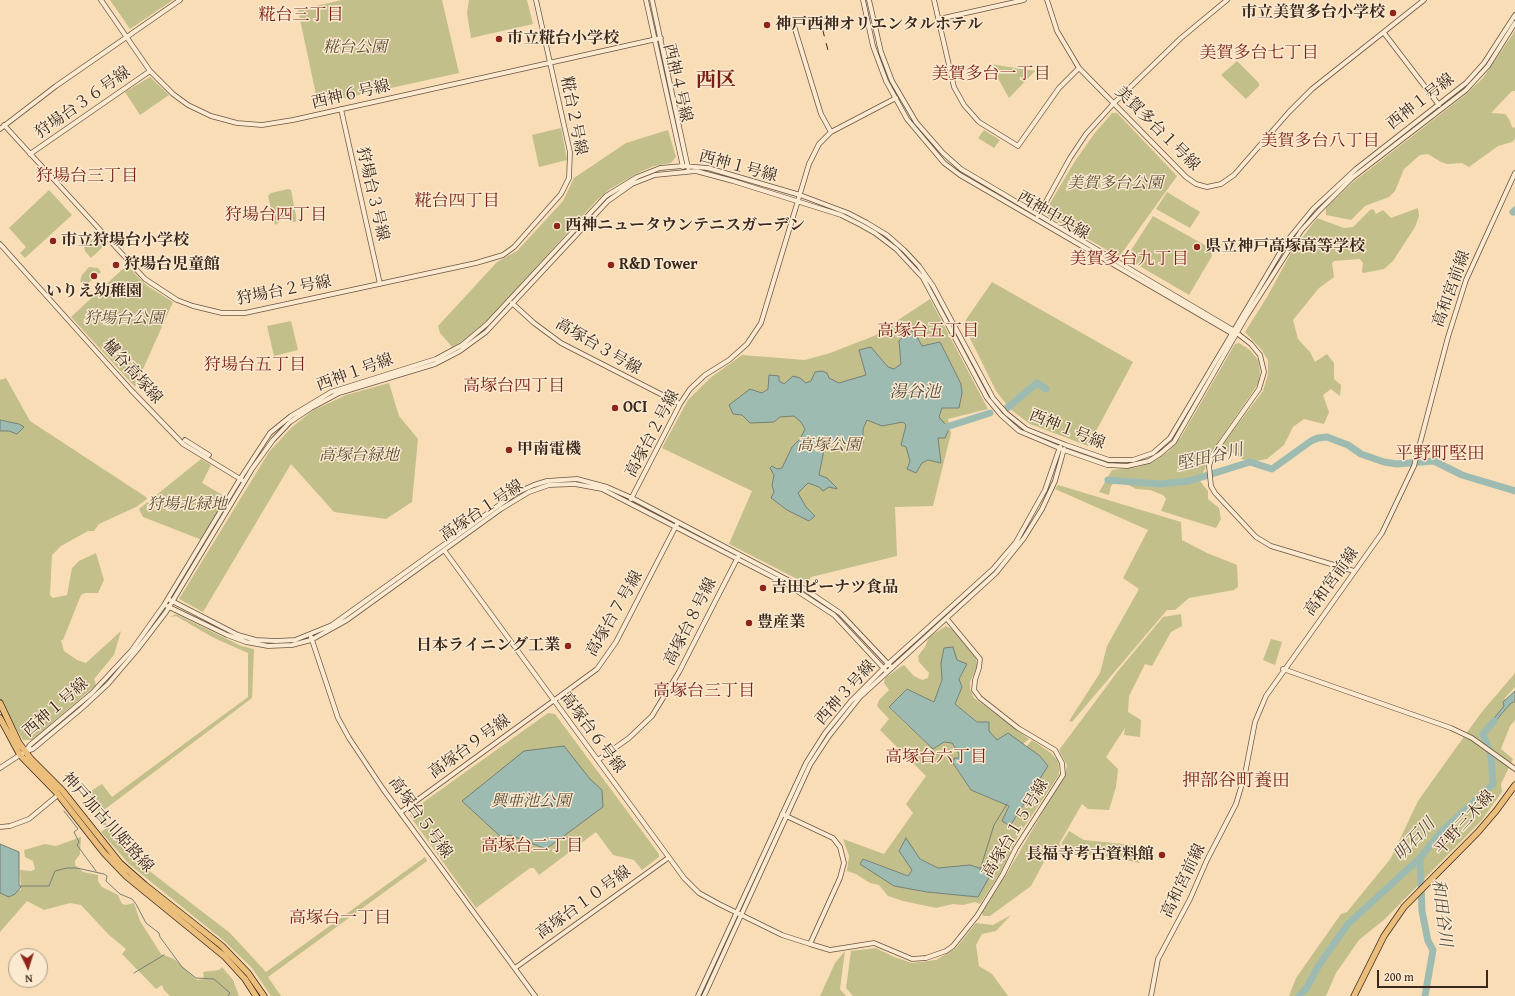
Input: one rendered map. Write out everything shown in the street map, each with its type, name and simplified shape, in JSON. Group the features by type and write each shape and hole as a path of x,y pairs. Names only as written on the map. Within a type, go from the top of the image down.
{"main road":[{"name":"神戸加古川姫路線","path":"0,703 10,726 35,764 62,790 120,863 145,885 222,946 248,973 264,996"},
{"name":"神戸加古川姫路線","path":"0,718 20,755 58,795 104,853 126,876 224,956 245,979 256,996"},
{"name":"平野三木線","path":"1354,996 1384,936 1404,907 1478,832 1515,785"}],"street":[{"name":"西神６号線","path":"102,0 150,71 173,94 188,105 211,116 237,123 262,125 293,120 661,38"},
{"path":"0,129 180,0"},
{"name":"糀台２号線","path":"380,284 476,263 503,255 514,247 561,194 569,178 571,161 536,0"},
{"name":"西神４号線","path":"646,0 686,166"},
{"name":"西神４号線","path":"652,0 661,38 686,172"},
{"name":"西神中央線","path":"863,0 880,67 895,99 913,127 944,163 960,175 1036,220 1232,332"},
{"name":"西神中央線","path":"869,0 883,60 900,96 929,139 961,170 1232,332"},
{"path":"934,0 954,87 964,105 979,122 1018,146 1056,92 1079,68"},
{"path":"939,19 1024,0"},
{"name":"美賀多台１号線","path":"1047,0 1057,31 1068,53 1079,68 1186,177 1196,184 1207,187 1221,184 1234,175 1289,112 1312,89 1424,0"},
{"path":"1036,220 1070,158 1086,134 1114,103 1181,38 1227,0"},
{"name":"西神１号線","path":"170,600 273,440 290,422 311,408 340,393 435,364 460,351 486,332 606,196 618,187 648,172 686,166 708,168 800,195 848,213 887,235 919,266 933,286 997,403 1006,413 1026,429 1109,460 1133,460 1153,453 1170,438 1287,241 1313,209 1356,169 1466,83 1475,73 1515,15"},
{"name":"西神１号線","path":"0,768 26,751 30,744 92,694 132,650 167,606 240,479 270,433 291,416 331,392 436,359 462,345 488,324 511,302 596,214 622,190 655,175 696,171 841,215 875,233 896,249 923,278 987,398 1001,415 1019,431 1064,450 1108,465 1117,466 1138,464 1160,454 1174,442 1237,334 1301,231 1352,178 1466,90 1488,66 1515,23"},
{"path":"794,26 821,114 833,131 900,96"},
{"path":"1384,33 1441,109"},
{"name":"狩場台３６号線","path":"30,154 150,71"},
{"name":"狩場台３号線","path":"341,109 380,284"},
{"name":"狩場台２号線","path":"4,125 145,280 177,300 222,313 245,313 380,284"},
{"name":"高塚台２号線","path":"629,503 680,404 690,389 747,344 761,323 809,164 819,144 833,131"},
{"name":"高和宮前線","path":"1151,996 1158,959 1190,899 1207,860 1236,804 1245,774 1255,722 1266,696 1283,669 1382,534 1415,462 1448,338 1466,280 1515,173"},
{"name":"櫨谷高塚線","path":"0,244 131,390 183,444 245,482"},
{"name":"高塚台３号線","path":"511,302 534,323 562,343 680,404"},
{"path":"1232,332 1251,344 1260,355 1264,372 1259,389 1213,454 1209,472 1209,480 1215,493 1256,537 1271,546 1354,571"},
{"path":"186,440 209,455"},
{"name":"西神３号線","path":"704,996 810,765 829,736 860,697 885,670 888,664 993,569 1016,542 1045,490 1061,443"},
{"name":"西神３号線","path":"698,996 806,763 825,733 851,701 885,670 892,668 996,573 1024,538 1042,509 1050,492 1066,445"},
{"name":"高塚台１号線","path":"170,600 217,626 244,637 276,641 295,640 332,625 516,493 534,485 559,480 588,480 632,498 803,588 840,613 892,668"},
{"name":"高塚台１号線","path":"167,606 226,635 246,642 268,646 292,644 311,640 347,620 507,506 529,492 549,485 575,484 602,489 788,585 834,615 885,670"},
{"name":"高塚台７号線","path":"554,701 592,673 608,655 678,522"},
{"name":"高塚台６号線","path":"441,546 684,878 699,893 782,934 810,944"},
{"name":"高塚台８号線","path":"598,760 630,738 652,716 679,672 739,554"},
{"name":"高塚台１５号線","path":"810,944 830,950 874,943 912,958 926,958 953,946 977,916 1003,874 1016,848 1063,774 1062,763 1055,750 1018,728 980,698 974,690 980,659 947,619"},
{"name":"高塚台５号線","path":"310,635 338,718 364,762 535,996"},
{"path":"1283,669 1462,733 1472,738 1515,770"},
{"name":"高塚台９号線","path":"401,812 554,701"},
{"path":"0,827 10,826 28,819 58,795"},
{"path":"782,814 787,815 833,838 840,847 844,863 840,878 810,944"},
{"name":"高塚台１０号線","path":"514,968 668,858"}],"green space":[{"path":"110,0 173,0 130,29"},
{"name":"糀台公園","path":"342,0 442,0 459,73 318,104 298,10"},
{"path":"469,0 527,0 533,24 471,38 467,13"},
{"path":"1515,31 1515,91 1512,91 1491,113 1505,114 1509,119 1512,127 1515,128 1515,139 1512,142 1498,146 1469,167 1462,163 1447,164 1428,154 1420,155 1404,169 1395,191 1389,197 1365,206 1351,220 1326,215 1326,208 1352,183 1464,96 1483,78"},
{"path":"1237,61 1259,83 1259,86 1246,99 1221,75"},
{"path":"990,64 1029,70 1035,71 1009,98"},
{"path":"150,77 169,95 140,115 125,92"},
{"name":"美賀多台公園","path":"1112,113 1117,113 1177,176 1119,257 1047,215 1046,210 1075,161 1094,134"},
{"path":"561,128 567,160 539,167 532,135"},
{"name":"西神ニュータウンテニスガーデン","path":"668,130 676,157 671,163 654,166 610,189 596,201 491,317 464,340 452,347 440,333 438,326 497,262 517,251 563,201 574,178 626,143"},
{"path":"984,130 1000,140 994,148 978,138"},
{"path":"288,189 291,190 297,221 294,222 285,218 275,225 268,196 271,193"},
{"path":"49,190 72,215 25,258 20,253 26,247 9,228"},
{"path":"1167,192 1200,212 1190,228 1156,209"},
{"path":"1418,208 1419,216 1415,227 1393,261 1384,269 1363,273 1363,263 1360,259 1334,261 1332,263 1334,277 1319,288 1293,320 1298,339 1310,352 1315,362 1327,354 1334,363 1334,379 1341,385 1340,396 1331,389 1323,395 1329,412 1324,424 1304,419 1293,427 1284,445 1267,459 1250,462 1242,459 1231,451 1219,462 1217,461 1222,445 1263,391 1268,374 1268,360 1261,349 1245,332 1267,297 1291,253 1317,218 1344,228 1353,227 1370,210 1373,209 1376,214 1383,210 1391,218"},
{"path":"1153,216 1210,248 1212,256 1189,295 1126,258"},
{"path":"96,236 105,245 91,258 85,251 84,247"},
{"name":"狩場台公園","path":"127,265 146,285 173,302 135,387 71,317"},
{"path":"89,267 98,268 101,272 85,286 80,281 82,275"},
{"path":"992,282 1133,362 1088,446 1030,424 1010,409 996,391 963,324"},
{"name":"高塚公園","path":"930,299 988,409 948,419 951,433 933,506 895,507 897,556 811,577 807,584 729,544 752,491 662,448 688,400 710,378 742,355 805,360 830,353 874,336"},
{"path":"291,321 298,350 274,356 267,326"},
{"path":"1239,343 1250,350 1258,360 1260,372 1259,381 1207,458 1205,469 1200,478 1200,481 1208,491 1208,499 1219,508 1221,519 1216,528 1161,511 1166,499 1163,495 1150,490 1136,489 1127,484 1115,482 1111,486 1109,495 1099,492 1112,470 1137,467 1153,462 1169,451 1181,437 1235,344"},
{"path":"6,378 30,421 147,499 136,507 99,524 94,531 88,531 61,546 52,555 50,595 53,598 67,595 72,568 79,561 96,553 104,580 98,593 85,593 81,595 63,640 61,640 64,651 77,660 86,663 121,631 114,655 94,679 96,685 32,740 23,740 0,701 0,431 17,433 19,424 0,420 0,380"},
{"name":"高塚台緑地","path":"389,383 399,416 418,439 412,502 386,519 334,512 291,464 203,612 179,599 269,452 291,428 312,411 346,395"},
{"name":"狩場北緑地","path":"201,459 211,465 202,483 226,497 202,540 143,517 139,509"},
{"path":"1058,485 1181,522 1182,540 1207,553 1237,565 1238,587 1234,590 1189,598 1175,610 1167,610 1072,722 1069,721 1100,673 1107,646 1139,589 1123,578 1148,530 1055,489"},
{"path":"176,614 241,646 254,649 252,698 100,813 86,794 102,784 112,797 248,697 248,653 214,638 176,616 170,617"},
{"path":"1181,614 1182,626 1171,632 1152,666 1145,664 1129,696 1128,712 1141,720 1140,737 1124,735 1125,728 1106,757 1118,769 1116,787 1109,810 1088,809 1082,804 1059,844 1065,853 1045,860 1031,886 990,916 983,916 982,913 1065,774 1067,765 1059,750 1118,671 1163,617"},
{"path":"946,626 952,629 976,658 977,667 970,682 970,689 974,698 1029,739 1022,745 1008,734 997,740 989,731 955,704 962,687 959,679 967,664 941,663 942,680 934,702 907,689 889,708 933,749 944,742 952,743 959,754 959,759 953,763 971,790 1009,806 1010,826 1048,766 1040,756 1026,747 1032,740 1051,753 1058,761 1059,775 1018,836 1002,870 980,904 975,902 963,905 953,904 936,908 903,901 888,896 879,885 870,883 856,874 847,871 849,856 843,839 884,854 913,813 906,804 926,776 880,730 889,719 877,706 879,700 889,690 884,683 885,678 902,666 904,665 914,676 922,680 928,678 929,673 919,662 918,656 925,647 929,637","holes":["864,859 908,876 920,859 938,868 970,865 978,897 927,892 894,886"]},
{"path":"1271,639 1282,642 1275,665 1263,660"},
{"path":"1515,673 1515,687 1504,699 1506,700 1503,702 1504,706 1490,729 1510,704 1515,701 1515,720 1510,726 1501,749 1513,759 1501,784 1502,792 1481,821 1385,919 1359,940 1336,973 1326,996 1289,996 1296,978 1341,914 1347,912 1391,858 1418,801 1481,713"},
{"name":"興亜池公園","path":"548,713 555,714 659,854 659,857 642,870 634,860 613,855 596,832 539,875 534,868 530,868 476,908 410,816 411,811"},
{"path":"98,813 121,843 143,866 230,933 266,972 425,857 427,861 268,977 281,996 271,996 252,968 223,940 129,864 101,832 105,829 96,814"},
{"path":"1069,831 1084,840 1134,845 1133,854 1140,859 1139,863 1111,857 1067,852 1067,848 1061,844"},
{"path":"81,837 80,854 75,861 75,865 83,872 98,875 98,881 102,887 118,895 122,904 126,905 134,903 140,921 161,954 174,959 197,980 204,979 203,972 219,970 222,967 233,980 239,996 170,996 164,990 162,985 156,989 122,954 126,949 109,935 81,905 70,903 44,910 27,901 0,932 0,893 3,895 15,894 21,890 20,870 31,871 35,869 33,861 25,857 24,850 45,844 56,846"},
{"path":"1011,915 996,931 982,934 976,945 979,966 992,974 1008,996 853,996 846,988 851,951 876,948 894,957 912,963 936,960 956,948 976,923 993,925"},
{"path":"845,951 840,989 846,996 820,996 835,963"}],"water":[{"name":"湯谷池","path":"910,330 915,333 922,346 940,342 961,384 962,393 959,408 942,408 939,417 945,424 948,431 945,438 938,438 941,463 928,460 922,463 916,473 907,469 910,461 906,447 901,445 906,425 903,422 882,426 867,420 863,429 863,443 856,450 851,444 838,440 828,444 824,450 819,475 827,478 837,489 829,487 823,491 819,487 808,483 798,493 806,507 815,516 809,521 787,510 771,498 774,492 772,485 774,475 770,468 772,466 777,469 782,468 792,447 800,439 805,429 801,422 794,416 780,417 774,422 750,423 742,415 733,414 729,405 750,389 762,393 768,389 769,375 779,376 779,381 784,384 793,376 800,378 806,383 811,381 815,372 822,371 827,373 829,378 839,383 866,375 859,350 871,347 888,367 894,369 901,364 899,341"},
{"path":"0,420 19,424 24,427 17,434 9,431 0,431"},
{"path":"953,647 957,660 967,664 959,679 962,687 955,704 977,722 989,722 989,731 997,740 1008,733 1040,756 1048,766 1010,826 1002,821 1009,806 971,790 953,763 954,758 959,758 959,754 952,743 944,742 933,749 889,707 907,689 934,702 942,680 941,663 944,648"},
{"path":"1515,691 1515,701 1510,704 1489,729 1487,727 1504,706 1503,702"},
{"path":"564,746 590,779 602,790 603,807 546,849 510,835 501,837 462,801 524,751"},
{"path":"906,838 920,859 938,868 970,865 992,872 978,897 927,892 894,886 860,864 863,859 908,876 912,870 899,851"},
{"path":"0,844 19,852 19,885 21,887 15,894 9,897 0,893"}],"waterway":[{"name":"堅田谷川","path":"1007,408 1037,383 1046,389"},
{"name":"堅田谷川","path":"937,430 990,413"},
{"name":"堅田谷川","path":"1108,480 1160,484 1189,481 1250,462 1272,469 1311,441 1318,438 1327,437 1348,445 1361,454 1384,462 1397,464 1434,461 1462,475 1515,491"},
{"name":"明石川","path":"1299,996 1306,989 1319,965 1348,924 1420,858 1440,833 1493,784 1491,755 1483,734 1494,721"},
{"path":"980,870 994,825 1007,804"},
{"path":"64,811 78,829 74,832 79,842 77,845 96,871"},
{"name":"和田谷川","path":"1420,858 1422,911 1428,941 1433,950 1425,996"},
{"path":"20,886 49,886 55,871 67,868 77,868 104,874 107,876 106,881 120,894 132,899 146,923 159,933 160,937 182,967 196,978 214,979 230,993 228,996"},
{"path":"134,973 164,955"}],"railway":[{"path":"819,16 829,54"}],"place":[{"name":"市立美賀多台小学校","path":"1393,13"},
{"name":"神戸西神オリエンタルホテル","path":"767,25"},
{"name":"市立糀台小学校","path":"499,39"},
{"name":"西神ニュータウンテニスガーデン","path":"557,226"},
{"name":"市立狩場台小学校","path":"53,241"},
{"name":"県立神戸高塚高等学校","path":"1197,247"},
{"name":"狩場台児童館","path":"116,265"},
{"name":"R&D Tower","path":"611,265"},
{"name":"いりえ幼稚園","path":"94,276"},
{"name":"OCI","path":"615,408"},
{"name":"甲南電機","path":"509,450"},
{"name":"吉田ピーナツ食品","path":"763,588"},
{"name":"豊産業","path":"749,623"},
{"name":"日本ライニング工業","path":"568,646"},
{"name":"長福寺考古資料館","path":"1162,855"}],"district":[{"name":"糀台三丁目","path":"301,16"},
{"name":"美賀多台七丁目","path":"1259,54"},
{"name":"美賀多台一丁目","path":"991,75"},
{"name":"西区","path":"716,81"},
{"name":"美賀多台八丁目","path":"1320,142"},
{"name":"狩場台三丁目","path":"87,177"},
{"name":"糀台四丁目","path":"457,202"},
{"name":"狩場台四丁目","path":"276,216"},
{"name":"美賀多台九丁目","path":"1129,260"},
{"name":"高塚台五丁目","path":"928,332"},
{"name":"狩場台五丁目","path":"255,366"},
{"name":"高塚台四丁目","path":"514,387"},
{"name":"平野町堅田","path":"1440,454"},
{"name":"高塚台三丁目","path":"704,692"},
{"name":"高塚台六丁目","path":"936,758"},
{"name":"押部谷町養田","path":"1236,781"},
{"name":"高塚台二丁目","path":"532,847"},
{"name":"高塚台一丁目","path":"340,919"}]}
